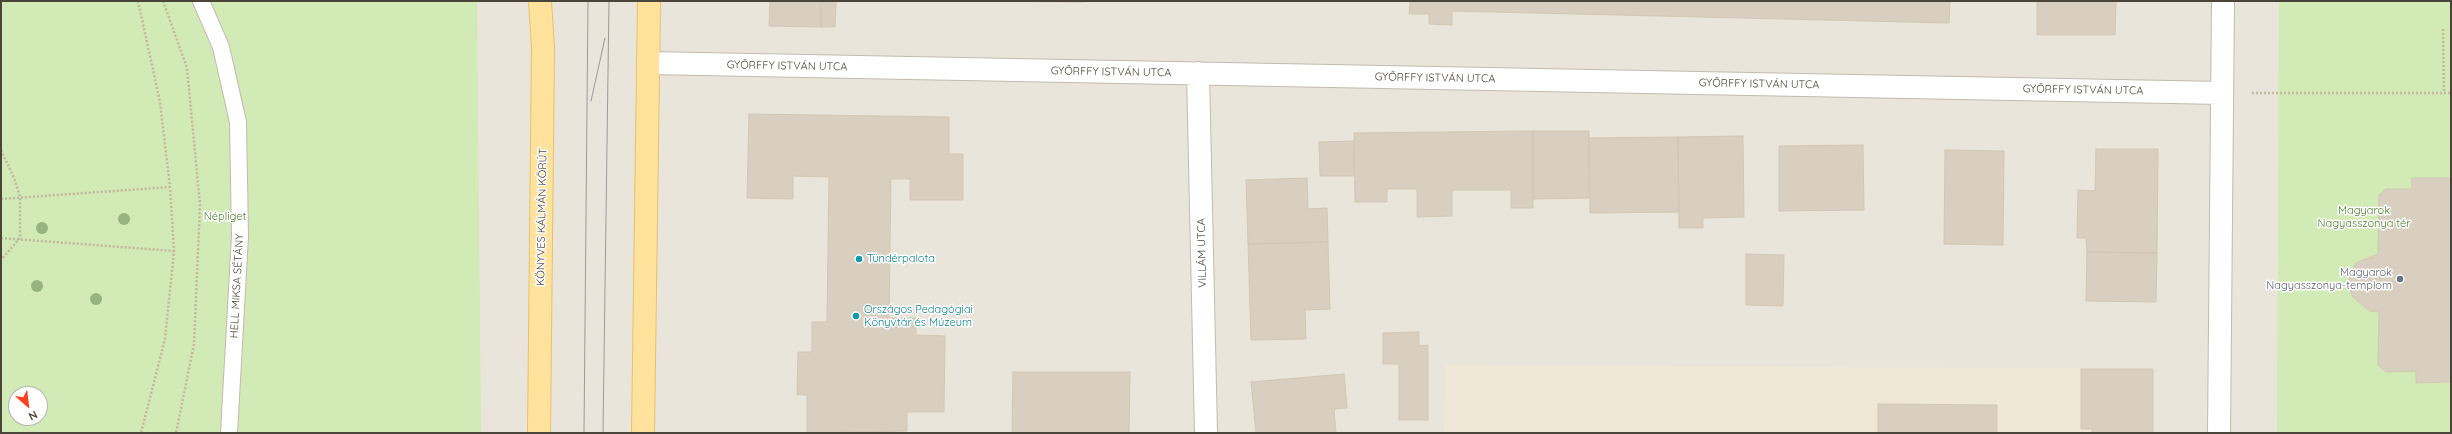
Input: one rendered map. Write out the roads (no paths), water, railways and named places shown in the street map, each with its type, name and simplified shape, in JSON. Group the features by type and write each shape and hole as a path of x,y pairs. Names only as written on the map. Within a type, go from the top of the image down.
{"main road":[{"name":"KÖNYVES KÁLMÁN KÖRÚT","path":"540,1 543,48 540,433"},
{"path":"643,433 649,1"}],"street":[{"path":"2219,433 2223,1"},
{"name":"GYŐRFFY ISTVÁN UTCA","path":"648,63 2222,93"},
{"name":"VILLÁM UTCA","path":"1198,73 1206,433"}],"lane":[{"name":"HELL MIKSA SÉTÁNY","path":"201,1 220,47 238,122 240,236 229,433"}],"tram line":[{"path":"584,433 588,1"},
{"path":"603,433 609,1"},
{"path":"591,101 605,38"}],"place":[{"name":"Tündérpalota","path":"859,259"},
{"name":"Magyarok Nagyasszonya-templom","path":"2400,279"},
{"name":"Országos Pedagógiai Könyvtár és Múzeum","path":"856,316"}],"park label":[{"name":"Népliget","path":"225,217"},
{"name":"Magyarok Nagyasszonya tér","path":"2364,217"}]}
